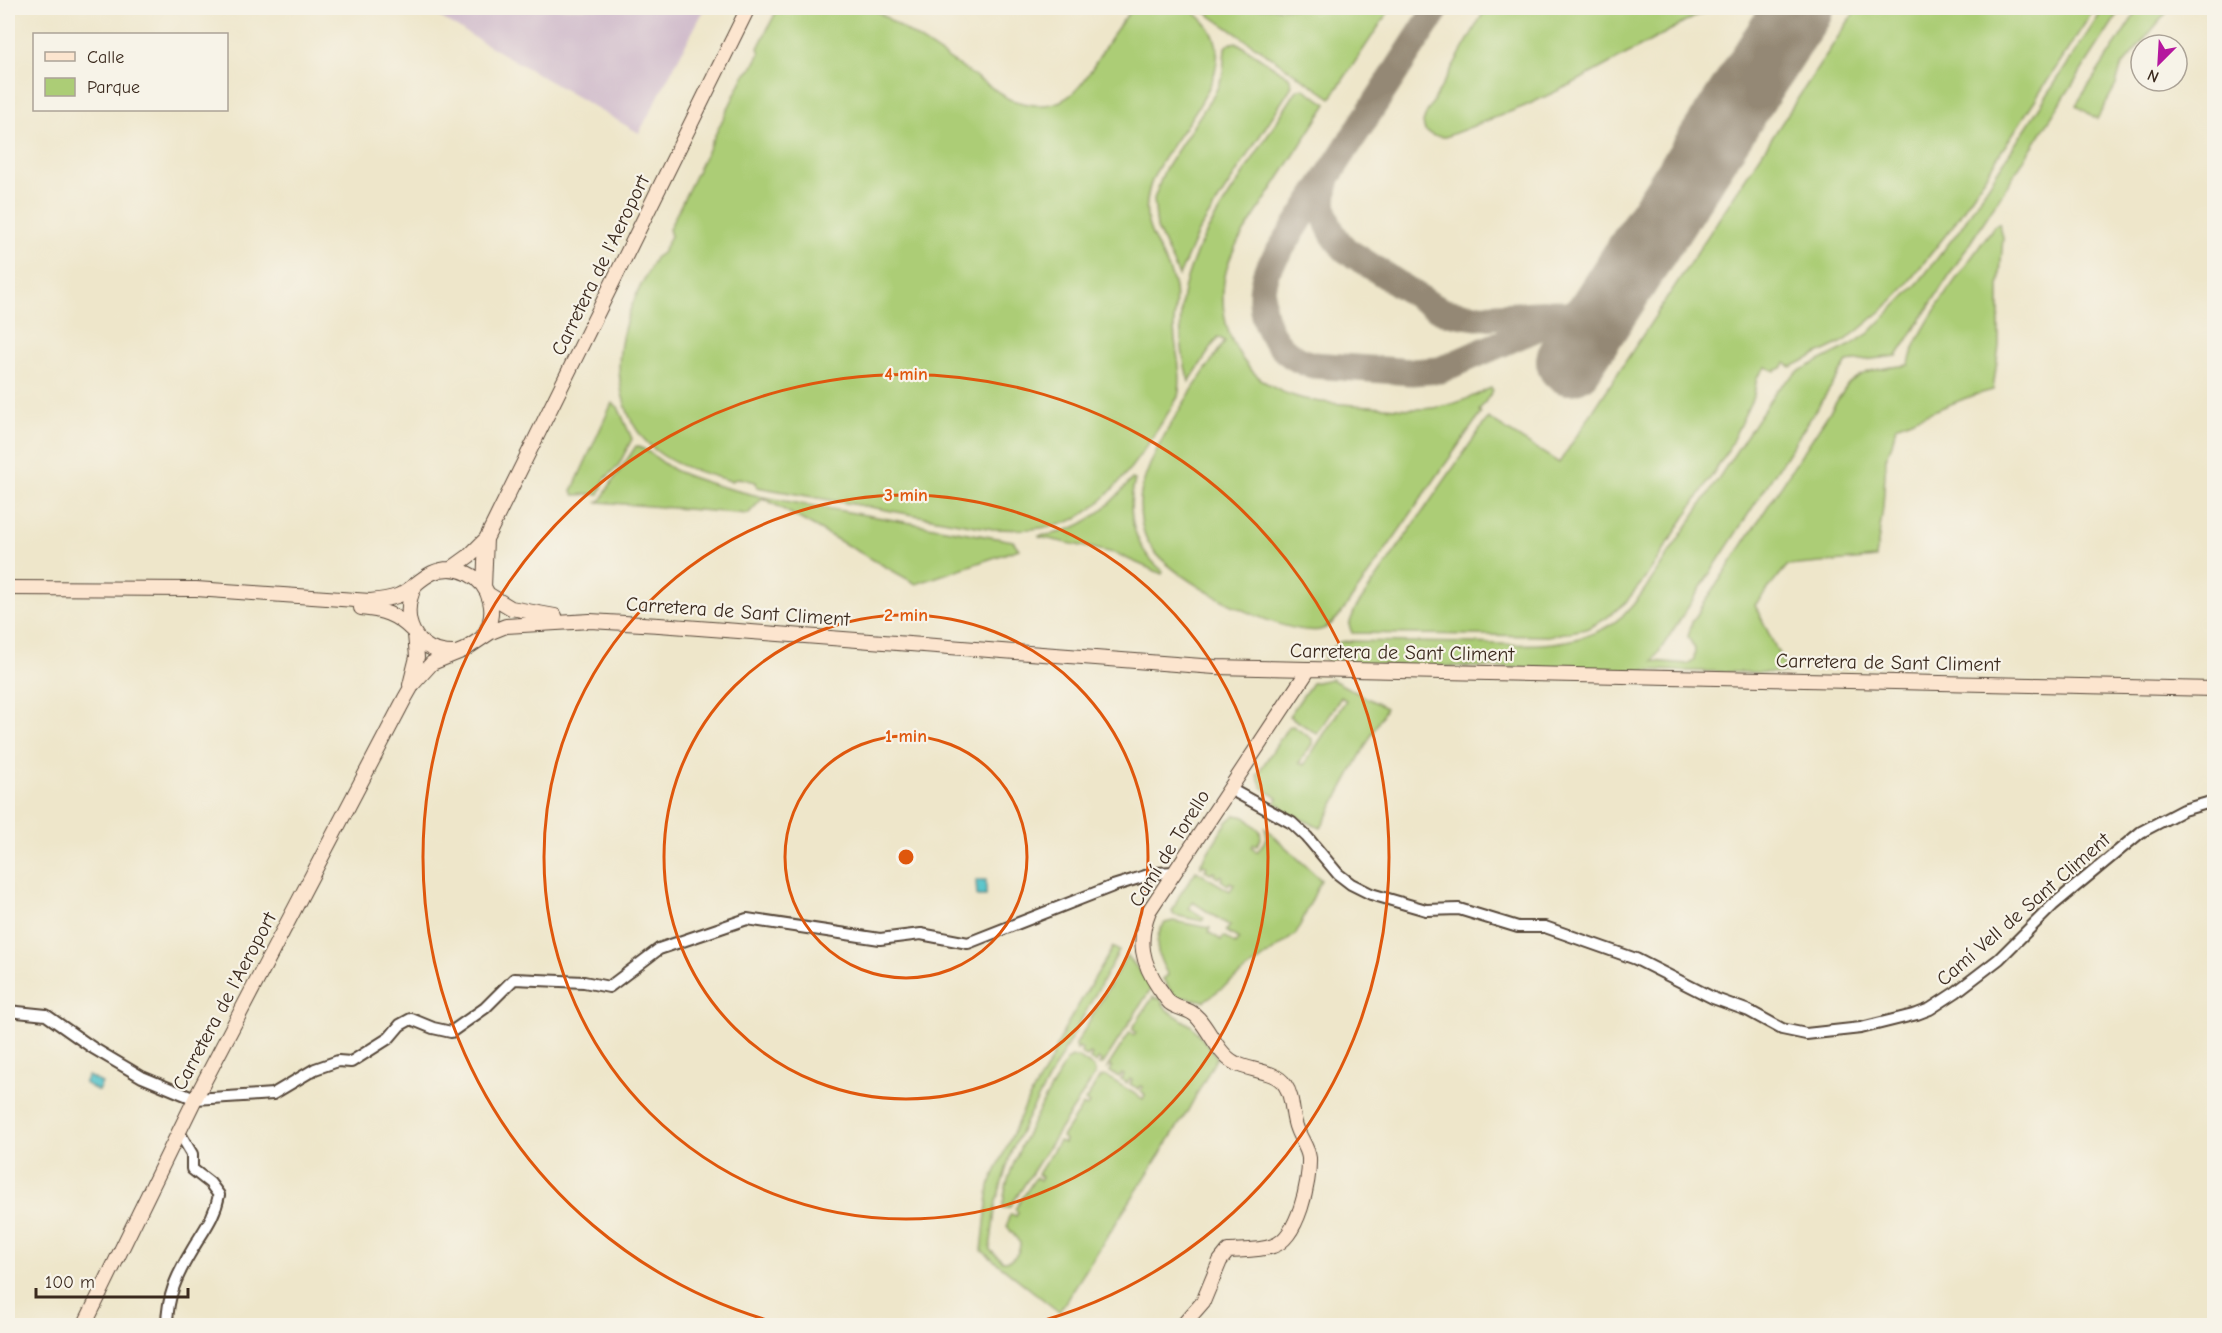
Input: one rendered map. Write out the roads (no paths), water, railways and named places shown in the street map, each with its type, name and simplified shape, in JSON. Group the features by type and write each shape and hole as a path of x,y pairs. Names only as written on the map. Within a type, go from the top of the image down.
{"main road":[{"name":"Carretera de l'Aeroport","path":"451,569 469,556 486,539 748,8"},
{"name":"Carretera de l'Aeroport","path":"486,539 486,591"},
{"path":"8,588 196,589 370,601 398,596 434,572 451,569 468,573 499,602 521,611 590,621"},
{"path":"405,698 417,657 408,608 415,586"},
{"path":"164,590 197,596 384,610 396,616 428,647 446,653 464,650 491,632 506,626 590,621"},
{"path":"480,640 490,623 491,603 486,591"},
{"name":"Carretera de Sant Climent","path":"590,621 715,628 1182,666 2214,689"},
{"path":"405,698 413,684 432,663 455,652"},
{"name":"Camí de Torello","path":"1182,1326 1203,1302 1220,1261 1228,1251 1274,1246 1285,1240 1299,1213 1309,1159 1296,1128 1287,1089 1282,1082 1275,1077 1232,1061 1193,1013 1170,1002 1146,966 1142,949 1147,918 1309,669"},
{"name":"Carretera de l'Aeroport","path":"84,1326 195,1099 405,698"}],"street":[{"name":"Camí Vell de Sant Climent","path":"1230,789 1292,823 1338,874 1351,884 1371,894 1426,910 1459,909 1518,927 1545,927 1641,962 1713,998 1749,1011 1782,1029 1806,1034 1861,1028 1930,1009 1999,958 2061,898 2141,832 2183,810 2214,801"},
{"path":"8,1011 46,1015 93,1048 141,1077 195,1099 273,1094 315,1069 339,1060 351,1062 389,1038 400,1025 411,1019 451,1032 485,1008 514,979 584,982 609,987 659,949 747,919 880,939 921,934 968,943 1113,886 1155,873 1175,872"},
{"path":"167,1326 167,1306 177,1278 192,1249 207,1229 216,1209 219,1195 192,1169 192,1154 179,1132"}],"water":[{"path":"976,880 986,880 986,896 977,896"},
{"path":"88,1076 102,1083 98,1091 84,1083"}]}
